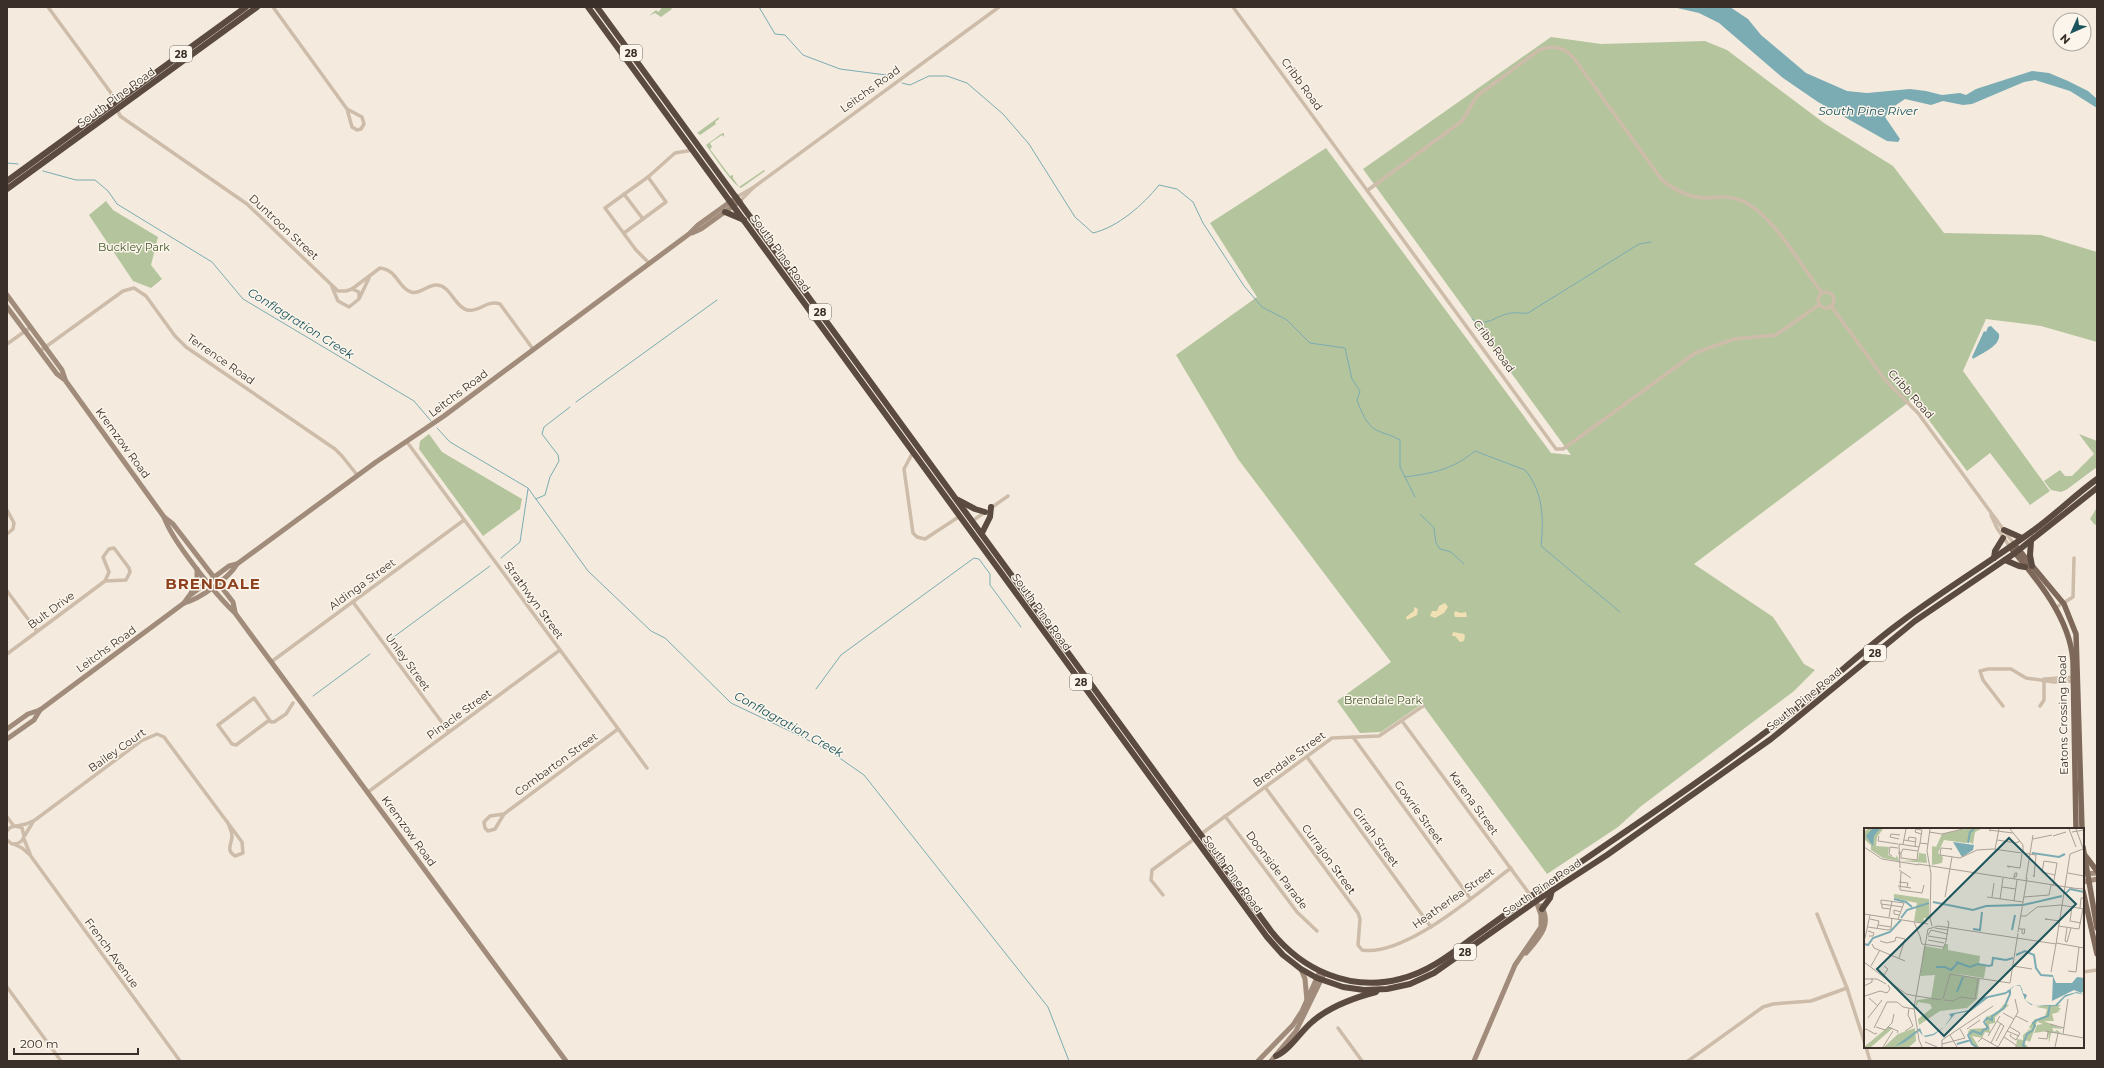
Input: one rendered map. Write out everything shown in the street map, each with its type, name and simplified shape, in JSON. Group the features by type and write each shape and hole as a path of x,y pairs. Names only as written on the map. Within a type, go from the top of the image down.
{"highway":[{"name":"South Pine Road","path":"7,181 246,7"},
{"name":"South Pine Road","path":"7,189 256,7"},
{"name":"South Pine Road","path":"588,7 967,526 1198,836 1278,940 1302,961 1322,973 1341,979 1369,983 1390,981 1413,976 1435,965 1531,896 1603,849 1766,731 1894,627 1951,585 2012,546 2097,479"},
{"name":"South Pine Road","path":"598,7 982,533 1198,836 1267,937 1283,955 1301,969 1319,979 1349,988 1387,989 1410,984 1441,970 1536,901 1607,855 1771,739 1915,621 2005,560 2097,488"},
{"path":"725,212 745,220"},
{"path":"803,301 809,297"},
{"path":"851,366 857,362"},
{"path":"958,500 975,509 985,512"},
{"path":"982,533 990,517 991,508"},
{"path":"2004,530 2022,538"},
{"path":"1994,558 1995,551 2003,538"},
{"path":"2005,560 2019,566 2028,566 2031,541"},
{"path":"1542,909 1550,898 1552,890"},
{"path":"1276,1056 1312,1022 1330,1009 1348,1000 1387,989"}],"main road":[{"name":"Cribb Road","path":"2012,546 2017,551"},
{"name":"Eatons Crossing Road","path":"2017,551 2055,608 2070,640 2073,679 2076,828"},
{"name":"Eatons Crossing Road","path":"2028,566 2064,604 2072,621 2078,641 2082,828"},
{"path":"2084,854 2097,872"},
{"path":"2084,854 2086,881 2091,894 2097,928"},
{"path":"2091,894 2097,886"},
{"path":"2084,896 2097,954"}],"street":[{"path":"49,7 111,93 117,110"},
{"path":"273,7 347,109 352,127 357,130 361,129 364,124 362,117 347,109"},
{"name":"Cribb Road","path":"1233,7 1556,449 1562,449 1573,442 1695,353 1734,339 1776,335 1820,304"},
{"name":"Leitchs Road","path":"7,729 28,714 40,710 184,603 189,596 229,566 237,564 358,476 444,416 689,234 698,225 738,199 997,8"},
{"path":"1368,190 1462,121 1480,93 1539,50 1559,48 1573,57 1662,180 1674,189 1688,195 1700,198 1732,198 1742,201 1757,209 1768,220 1822,293"},
{"name":"Duntroon Street","path":"117,110 120,117 247,204 338,291 346,292 352,288"},
{"path":"649,263 605,208 648,177 676,153 693,150"},
{"path":"624,233 666,202 648,177"},
{"path":"624,194 643,219"},
{"name":"Leitchs Road","path":"689,234 701,229 725,212 732,203"},
{"path":"359,299 359,292 352,288 380,268 392,271 407,290 416,292 437,285 444,287 458,305 467,310 472,310 491,302 500,304 533,349"},
{"path":"331,285 338,301 349,307 359,299 365,283 370,276"},
{"name":"Terrence Road","path":"40,351 123,291 130,288 138,290 146,296 181,344 339,452 358,476"},
{"path":"1830,292 1834,296 1834,302 1831,306 1826,308 1820,304 1819,297 1822,293 1830,292"},
{"name":"Kremzow Road","path":"7,295 62,370 66,380 164,517 168,528 196,567 235,613 566,1061"},
{"name":"Cribb Road","path":"1831,306 1886,381 1918,413 2004,530 2012,546"},
{"name":"Kremzow Road","path":"7,307 57,374 66,380"},
{"path":"7,344 30,327"},
{"name":"Strathwyn Street","path":"406,442 647,768"},
{"path":"913,452 904,469 913,533 917,537 925,539 960,516"},
{"path":"967,526 1008,496"},
{"path":"7,510 14,522 13,528 7,534"},
{"name":"Cribb Road","path":"1991,514 2003,538 2012,546"},
{"name":"Kremzow Road","path":"164,517 173,524 233,602 235,613"},
{"name":"Aldinga Street","path":"271,662 464,520"},
{"path":"114,548 129,568 130,572 126,580 105,581 109,572 103,557 109,549 114,548"},
{"path":"2055,608 2064,604 2073,597 2075,591 2074,558"},
{"name":"Leitchs Road","path":"184,603 193,601 233,572 237,564"},
{"path":"189,596 197,581 198,572 196,567"},
{"name":"Bult Drive","path":"7,654 105,581"},
{"path":"7,590 37,631"},
{"name":"Unley Street","path":"352,602 449,732"},
{"name":"Pinacle Street","path":"368,792 560,650"},
{"path":"2003,706 1983,680 1980,671 1988,669 2011,669 2026,678 2044,679 2054,682 2073,679"},
{"path":"2040,706 2044,700 2044,679"},
{"path":"271,722 254,698 218,724 232,744 236,744 268,721 271,722 274,722 286,714 293,703"},
{"name":"Brendale Street","path":"1163,895 1151,880 1151,872 1332,738 1379,736 1423,706"},
{"name":"Leitchs Road","path":"7,739 34,720 40,710"},
{"name":"Karena Street","path":"1402,721 1531,896"},
{"name":"Combarton Street","path":"504,814 488,818 484,822 485,828 488,831 495,829 504,814 618,729"},
{"name":"Bailey Court","path":"7,830 35,820 141,741 157,734 164,737 227,821 242,842 243,853 239,856 235,856 230,853 229,848 232,836 227,821"},
{"name":"Gowrie Street","path":"1353,737 1470,898"},
{"name":"Girrah Street","path":"1306,757 1430,927"},
{"name":"Currajon Street","path":"1265,787 1358,913 1360,924 1359,948"},
{"path":"7,816 15,826"},
{"name":"Doonside Parade","path":"1225,816 1297,912 1317,931"},
{"name":"Bailey Court","path":"24,837 35,820"},
{"name":"French Avenue","path":"15,826 22,828 30,855"},
{"path":"7,846 20,843 24,837"},
{"name":"French Avenue","path":"7,840 22,848 30,855 180,1061"},
{"name":"Heatherlea Street","path":"1359,948 1366,950 1397,944 1430,927 1511,868"},
{"path":"2085,874 2097,872"},
{"path":"2086,881 2097,879"},
{"path":"1510,977 1543,931 1546,920 1542,909 1531,896"},
{"path":"1474,1061 1515,965 1540,927 1542,918 1536,901"},
{"path":"1817,914 1847,988 1864,1041"},
{"path":"1301,969 1305,980 1307,1002"},
{"path":"2084,972 2097,970"},
{"path":"1258,1061 1293,1025 1322,973"},
{"path":"1271,1061 1300,1025 1319,979"},
{"path":"7,987 61,1061"},
{"path":"1688,1061 1763,1007 1773,1004 1811,1001 1847,988"},
{"path":"1338,1028 1362,1061"},
{"path":"1866,1048 1870,1061"}],"green space":[{"path":"661,7 670,7 672,9 661,17 655,13 649,16 656,10 658,12"},
{"name":"Brendale Park","path":"1551,37 1601,44 1705,41 1727,50 1824,123 1893,166 1944,233 2041,235 2097,252 2097,342 2041,326 1986,319 1963,371 2050,491 2030,505 1990,453 1967,471 1913,399 1694,564 1773,617 1804,664 1815,670 1794,691 1640,807 1618,827 1547,874 1422,704 1381,732 1360,733 1337,701 1391,662 1238,459 1176,355 1257,297 1210,223 1326,148 1551,453 1571,455 1363,169"},
{"path":"719,117 719,119 715,122 716,124 700,135 697,133"},
{"path":"724,133 724,137 722,135 710,143 712,147 710,149 730,176 733,175 733,178 739,187 728,176 706,145"},
{"path":"764,170 765,171 741,188 739,187"},
{"name":"Buckley Park","path":"106,201 113,210 158,237 151,265 162,279 151,288 133,281 89,215"},
{"path":"429,434 442,452 522,499 520,509 483,536 419,449 420,441"},
{"path":"2079,434 2097,441 2097,467 2066,490 2061,492 2051,490 2044,481 2060,470 2065,476 2072,476 2094,454"},
{"path":"2096,509 2097,524 2095,525 2090,519"}],"sand":[{"path":"1445,603 1448,607 1444,613 1435,618 1430,616 1432,611 1437,611 1439,606"},
{"path":"1414,607 1418,609 1417,615 1407,620 1406,617 1414,611"},
{"path":"1455,611 1461,613 1466,612 1467,617 1455,617"},
{"path":"1453,632 1464,634 1464,641 1460,642 1455,636 1452,636"}],"water":[{"name":"South Pine River","path":"1673,7 1730,7 1748,19 1761,35 1806,73 1847,91 1867,93 1910,89 1942,95 1960,93 1966,95 1976,89 2032,71 2049,73 2088,91 2097,99 2097,108 2070,91 2035,80 2024,82 1972,104 1963,105 1943,101 1931,105 1905,99 1890,109 1885,117 1900,139 1898,142 1887,141 1818,102 1783,78 1719,23 1699,13"},
{"path":"1991,326 1999,334 1997,342 1990,349 1973,359 1972,357 1984,331 1986,332 1988,327"}],"waterway":[{"path":"759,7 775,34 785,35 803,55 840,69 886,75 894,78"},
{"path":"902,83 910,85 929,76 947,76 967,83 1003,114 1029,144 1075,217 1093,233 1112,226 1121,220 1138,207 1159,185 1177,189 1193,202 1203,223 1244,286 1262,307 1287,320 1310,343 1345,348 1352,379 1360,391 1357,400 1362,412 1373,428 1400,440 1400,467 1415,497"},
{"name":"Conflagration Creek","path":"7,163 18,164"},
{"name":"Conflagration Creek","path":"43,171 76,180 95,180 108,191 117,204 212,262 243,299 414,401 431,421"},
{"path":"1472,319 1477,322 1487,322 1507,314 1528,313 1639,244 1651,242"},
{"path":"576,402 717,300"},
{"path":"536,499 545,495 550,477 559,461 558,455 542,434 544,427 570,407"},
{"name":"Conflagration Creek","path":"437,428 450,442 528,488 588,571 651,631 665,638 731,703 831,752 864,775 1048,1007 1069,1061"},
{"path":"1405,477 1442,470 1458,463 1475,451 1525,470 1536,487 1539,496 1542,516 1541,546 1620,612"},
{"path":"501,558 520,542 528,489"},
{"path":"1420,514 1434,528 1436,543 1440,549 1451,552 1464,564"},
{"path":"816,689 841,655 974,558 979,559 990,574 990,585 1021,627"},
{"path":"391,639 490,566"},
{"path":"313,696 370,654"}],"district":[{"name":"BRENDALE","path":"213,583"}]}
